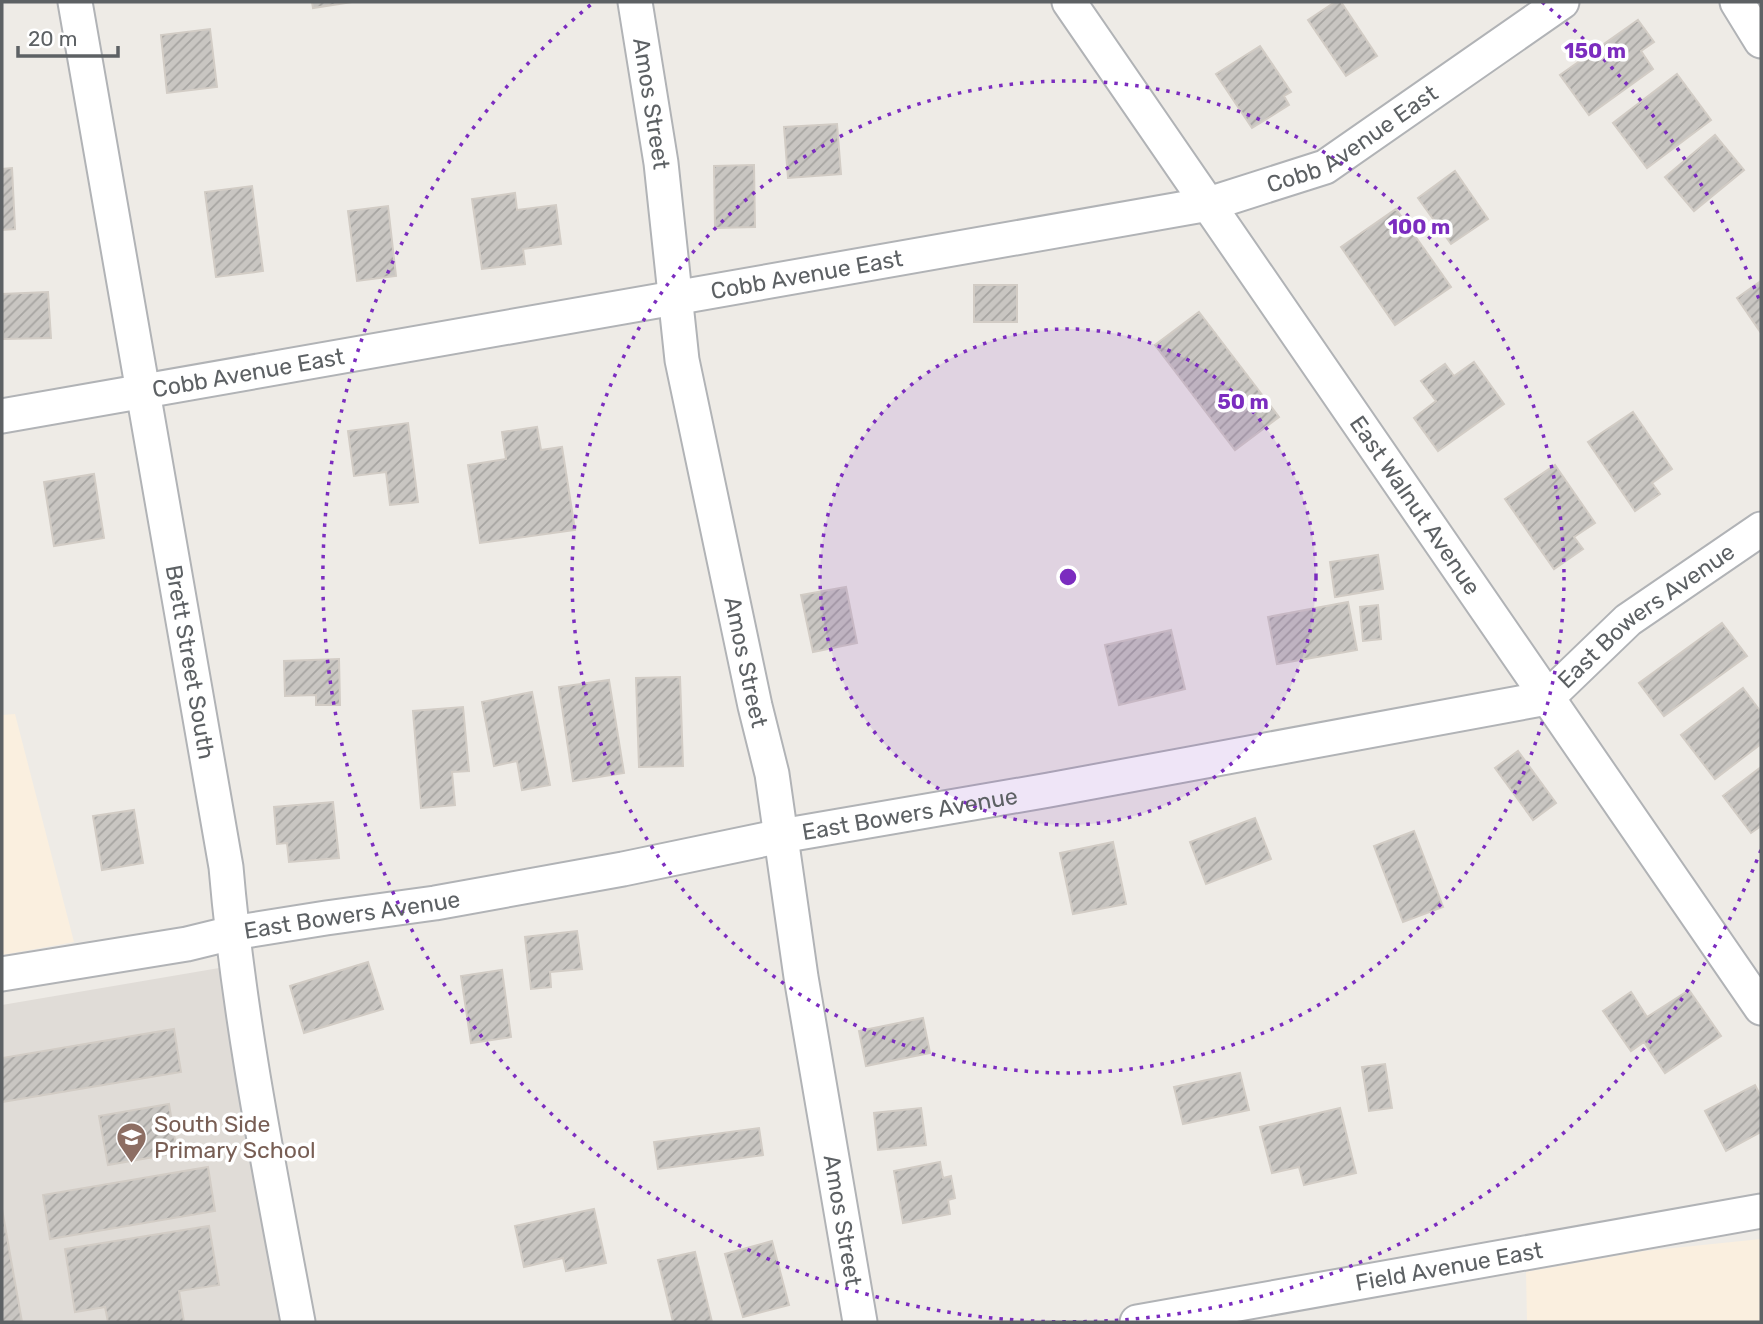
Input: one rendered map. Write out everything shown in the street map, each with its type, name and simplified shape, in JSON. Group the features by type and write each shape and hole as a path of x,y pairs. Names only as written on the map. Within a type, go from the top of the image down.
{"street":[{"name":"Brett Street South","path":"75,2 226,867 232,933 298,1322"},
{"name":"Amos Street","path":"635,2 661,163 682,360 755,706 772,774 801,978 860,1322"},
{"name":"East Walnut Avenue","path":"1069,2 1761,1008"},
{"name":"Cobb Avenue East","path":"2,416 1209,204 1325,167 1562,2"},
{"path":"1737,2 1761,41"},
{"name":"East Bowers Avenue","path":"2,974 187,944 232,933 435,904 781,836 1049,790 1547,698 1628,620 1761,529"},
{"name":"Field Avenue East","path":"1137,1322 1761,1211"}],"shaded area":[{"path":"15,714 74,942 2,955 2,715"},
{"name":"South Side Primary School","path":"225,967 288,1322 2,1322 2,1005"},
{"path":"1761,1239 1761,1322 1527,1322 1526,1272 1644,1251"}],"building":[{"path":"312,2 352,2 313,8"},
{"path":"1335,2 1341,2 1377,56 1346,76 1308,20"},
{"path":"1638,20 1654,42 1641,51 1653,69 1589,115 1560,75"},
{"path":"210,29 217,87 167,93 161,35"},
{"path":"1260,46 1291,92 1284,96 1289,105 1252,128 1216,74"},
{"path":"1677,74 1711,120 1647,168 1613,123"},
{"path":"837,124 841,174 788,178 784,127"},
{"path":"1715,135 1744,170 1694,211 1665,177"},
{"path":"754,165 755,227 715,228 714,166"},
{"path":"12,168 15,229 2,230 2,169"},
{"path":"1455,171 1488,219 1451,244 1418,198"},
{"path":"252,186 263,271 216,277 205,192"},
{"path":"515,193 517,210 556,205 561,244 523,249 525,264 482,269 472,199"},
{"path":"388,206 396,276 357,281 348,211"},
{"path":"1396,209 1451,287 1395,325 1341,247"},
{"path":"1761,281 1761,333 1737,298"},
{"path":"974,285 1017,285 1017,322 974,322"},
{"path":"48,292 51,338 3,339 2,294"},
{"path":"1199,312 1279,417 1235,450 1155,345"},
{"path":"1474,362 1504,404 1438,451 1414,418 1436,401 1421,381 1445,364 1454,376"},
{"path":"1633,412 1672,469 1652,483 1660,494 1635,511 1588,442"},
{"path":"408,423 418,502 390,505 386,472 354,476 348,431"},
{"path":"537,427 541,450 562,447 575,530 480,543 468,465 506,459 502,432"},
{"path":"1555,465 1595,523 1574,537 1583,549 1554,569 1505,499"},
{"path":"94,474 104,538 54,546 44,482"},
{"path":"1378,555 1383,589 1335,597 1330,562"},
{"path":"846,587 857,643 813,652 801,595"},
{"path":"1348,602 1357,650 1277,664 1268,617"},
{"path":"1378,605 1381,639 1363,641 1360,607"},
{"path":"1722,623 1747,656 1664,716 1639,683"},
{"path":"1171,630 1185,689 1119,705 1105,645"},
{"path":"339,659 340,705 316,705 316,695 285,696 284,661"},
{"path":"680,677 683,766 639,767 636,678"},
{"path":"609,680 624,773 573,781 559,687"},
{"path":"1743,688 1761,712 1761,744 1715,779 1681,735"},
{"path":"532,692 550,785 522,790 517,761 494,766 482,702"},
{"path":"463,707 469,771 452,772 455,805 421,808 413,711"},
{"path":"1518,751 1556,803 1533,820 1495,768"},
{"path":"1761,767 1761,826 1751,833 1723,796"},
{"path":"333,802 339,858 289,862 287,843 277,844 274,807"},
{"path":"134,810 143,863 102,870 93,816"},
{"path":"1255,818 1271,859 1206,884 1190,842"},
{"path":"1414,831 1443,907 1403,922 1374,846"},
{"path":"1113,842 1126,904 1073,914 1060,853"},
{"path":"577,931 582,969 550,972 551,987 531,989 525,937"},
{"path":"368,962 383,1009 304,1033 290,986"},
{"path":"502,970 511,1037 471,1043 461,976"},
{"path":"1689,990 1721,1036 1665,1073 1644,1042 1631,1051 1603,1011 1631,992 1647,1017"},
{"path":"923,1018 930,1053 866,1066 859,1031"},
{"path":"174,1029 181,1072 2,1102 2,1058"},
{"path":"1385,1064 1392,1108 1369,1111 1362,1067"},
{"path":"1240,1073 1249,1110 1183,1124 1174,1087"},
{"path":"1755,1085 1761,1097 1761,1132 1726,1151 1705,1111"},
{"path":"169,1104 177,1153 108,1165 99,1116"},
{"path":"921,1108 926,1145 878,1150 874,1113"},
{"path":"1340,1108 1356,1173 1304,1185 1299,1167 1272,1173 1260,1127"},
{"path":"759,1128 763,1155 658,1169 654,1142"},
{"path":"940,1162 943,1178 951,1176 955,1198 948,1200 950,1214 903,1223 894,1171"},
{"path":"208,1167 215,1211 50,1239 43,1195"},
{"path":"2,1209 22,1322 2,1322"},
{"path":"594,1209 606,1263 566,1271 563,1258 524,1267 515,1226"},
{"path":"209,1226 219,1285 179,1291 184,1322 108,1322 105,1307 75,1312 65,1249"},
{"path":"772,1241 789,1305 743,1317 725,1254"},
{"path":"695,1252 712,1322 673,1322 658,1260"}],"place":[{"name":"South Side Primary School","path":"131,1164"}]}
